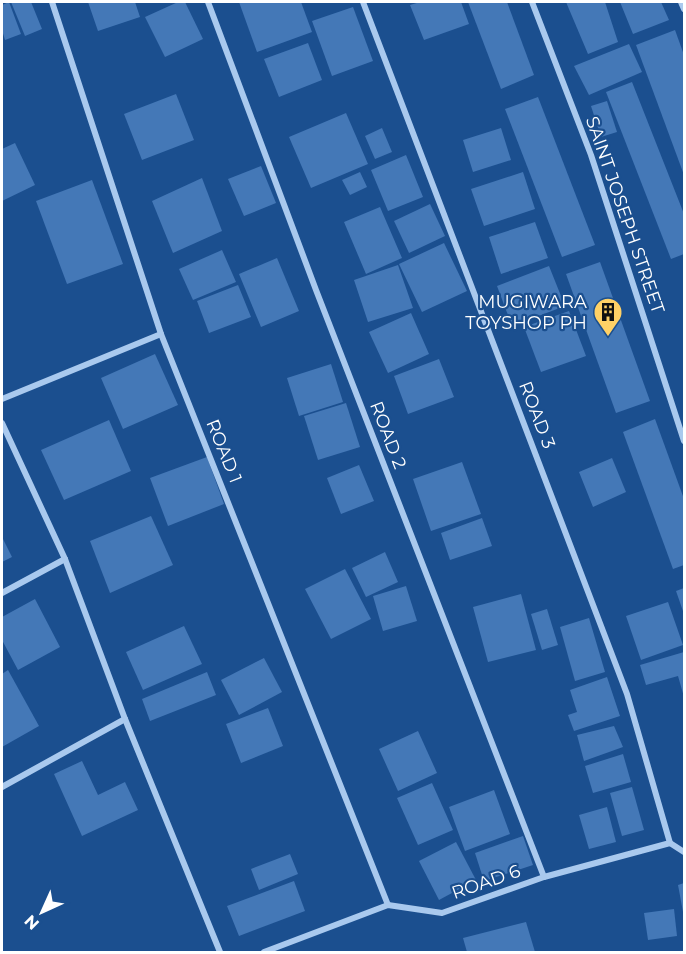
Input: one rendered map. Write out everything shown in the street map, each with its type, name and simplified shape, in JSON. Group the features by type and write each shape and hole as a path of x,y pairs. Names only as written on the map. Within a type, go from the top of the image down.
{"street":[{"name":"ROAD 1","path":"52,2 161,334 388,904"},
{"name":"ROAD 2","path":"208,2 320,301 544,877"},
{"name":"ROAD 3","path":"363,2 627,694 670,843"},
{"name":"SAINT JOSEPH STREET","path":"532,2 591,155 684,441"},
{"path":"681,2 684,9"},
{"path":"2,399 161,334"},
{"path":"2,423 66,559 125,719 220,952"},
{"path":"2,593 66,559"},
{"path":"2,787 125,719"},
{"path":"670,843 684,852"},
{"name":"ROAD 6","path":"388,904 442,913 544,877 670,843"},
{"path":"264,952 388,904"}],"building":[{"path":"9,2 21,34 5,40 2,30 2,5"},
{"path":"11,2 31,2 42,29 25,36"},
{"path":"88,2 135,2 140,17 98,31"},
{"path":"178,2 185,2 203,39 165,57 145,17"},
{"path":"239,2 301,2 312,32 257,52"},
{"path":"420,2 461,2 469,24 424,40 410,5"},
{"path":"468,2 507,2 534,75 501,89"},
{"path":"566,2 605,2 618,42 588,54"},
{"path":"620,2 661,2 669,20 633,34"},
{"path":"353,7 373,61 332,76 312,21"},
{"path":"675,30 684,55 684,175 636,45"},
{"path":"308,43 322,80 279,97 264,59"},
{"path":"629,44 642,72 589,95 574,66"},
{"path":"632,82 684,214 684,254 671,259 606,92"},
{"path":"176,94 194,140 142,160 124,114"},
{"path":"538,97 595,245 562,257 505,109"},
{"path":"607,101 617,132 601,137 591,106"},
{"path":"346,113 368,164 311,188 289,137"},
{"path":"382,128 392,152 375,159 365,136"},
{"path":"501,128 511,160 473,172 463,140"},
{"path":"15,143 35,185 2,201 2,149"},
{"path":"406,155 423,197 388,211 371,170"},
{"path":"261,166 276,203 244,216 228,179"},
{"path":"360,172 367,187 350,195 342,180"},
{"path":"523,172 535,209 484,226 471,189"},
{"path":"202,178 222,231 173,253 152,201"},
{"path":"92,180 123,264 67,284 36,201"},
{"path":"430,204 445,236 409,253 394,221"},
{"path":"380,207 402,258 366,274 344,222"},
{"path":"535,222 548,258 501,274 489,237"},
{"path":"444,243 467,291 422,312 399,264"},
{"path":"222,250 236,282 193,300 179,269"},
{"path":"277,258 299,311 261,327 239,274"},
{"name":"MUGIWARA TOYSHOP PH","path":"600,262 650,401 616,413 566,274"},
{"path":"398,265 413,308 368,322 354,280"},
{"path":"549,266 565,306 512,326 497,286"},
{"path":"238,285 251,317 209,333 197,301"},
{"path":"569,311 586,356 541,372 524,327"},
{"path":"411,313 429,354 388,373 369,332"},
{"path":"155,354 178,405 123,429 101,378"},
{"path":"439,359 454,397 408,414 394,376"},
{"path":"331,364 343,402 299,416 287,378"},
{"path":"346,403 360,447 318,460 304,416"},
{"path":"655,419 684,499 684,565 673,569 623,432"},
{"path":"109,420 131,471 64,500 41,450"},
{"path":"207,457 224,504 168,526 150,478"},
{"path":"612,458 626,492 593,507 579,472"},
{"path":"462,462 481,514 431,531 413,479"},
{"path":"359,465 374,501 341,514 327,478"},
{"path":"151,516 173,565 110,593 90,541"},
{"path":"482,518 492,546 450,560 441,533"},
{"path":"2,537 12,557 2,562"},
{"path":"385,552 398,582 366,597 352,568"},
{"path":"345,569 371,619 331,639 305,589"},
{"path":"406,586 417,621 383,631 373,596"},
{"path":"684,588 684,614 676,591"},
{"path":"521,594 536,650 488,662 473,607"},
{"path":"35,599 60,647 18,670 2,640 2,617"},
{"path":"668,602 683,645 641,660 626,616"},
{"path":"547,609 558,645 542,650 531,614"},
{"path":"589,618 605,672 575,681 560,627"},
{"path":"184,626 202,664 143,690 126,652"},
{"path":"684,652 684,697 678,676 646,685 640,665"},
{"path":"264,658 282,692 239,715 221,680"},
{"path":"8,670 39,726 2,747 2,674"},
{"path":"207,672 216,695 150,721 142,699"},
{"path":"607,677 620,716 574,731 568,715 577,712 570,690"},
{"path":"268,708 283,746 241,763 226,724"},
{"path":"614,726 623,747 584,761 577,735"},
{"path":"418,731 437,773 398,791 379,749"},
{"path":"623,754 631,782 593,793 585,766"},
{"path":"82,761 98,795 125,782 138,810 82,836 54,774"},
{"path":"432,783 453,830 418,845 397,798"},
{"path":"632,787 644,830 622,836 610,793"},
{"path":"494,790 510,834 465,851 449,807"},
{"path":"607,807 616,842 589,849 579,815"},
{"path":"523,836 533,865 484,881 475,853"},
{"path":"456,842 476,880 439,900 419,861"},
{"path":"290,854 298,874 259,890 251,869"},
{"path":"294,881 305,911 239,936 227,906"},
{"path":"684,883 684,912 683,912 678,885"},
{"path":"674,909 677,936 648,940 644,913"},
{"path":"526,922 535,952 467,952 463,938"}],"place":[{"name":"MUGIWARA TOYSHOP PH","path":"608,338"}]}
